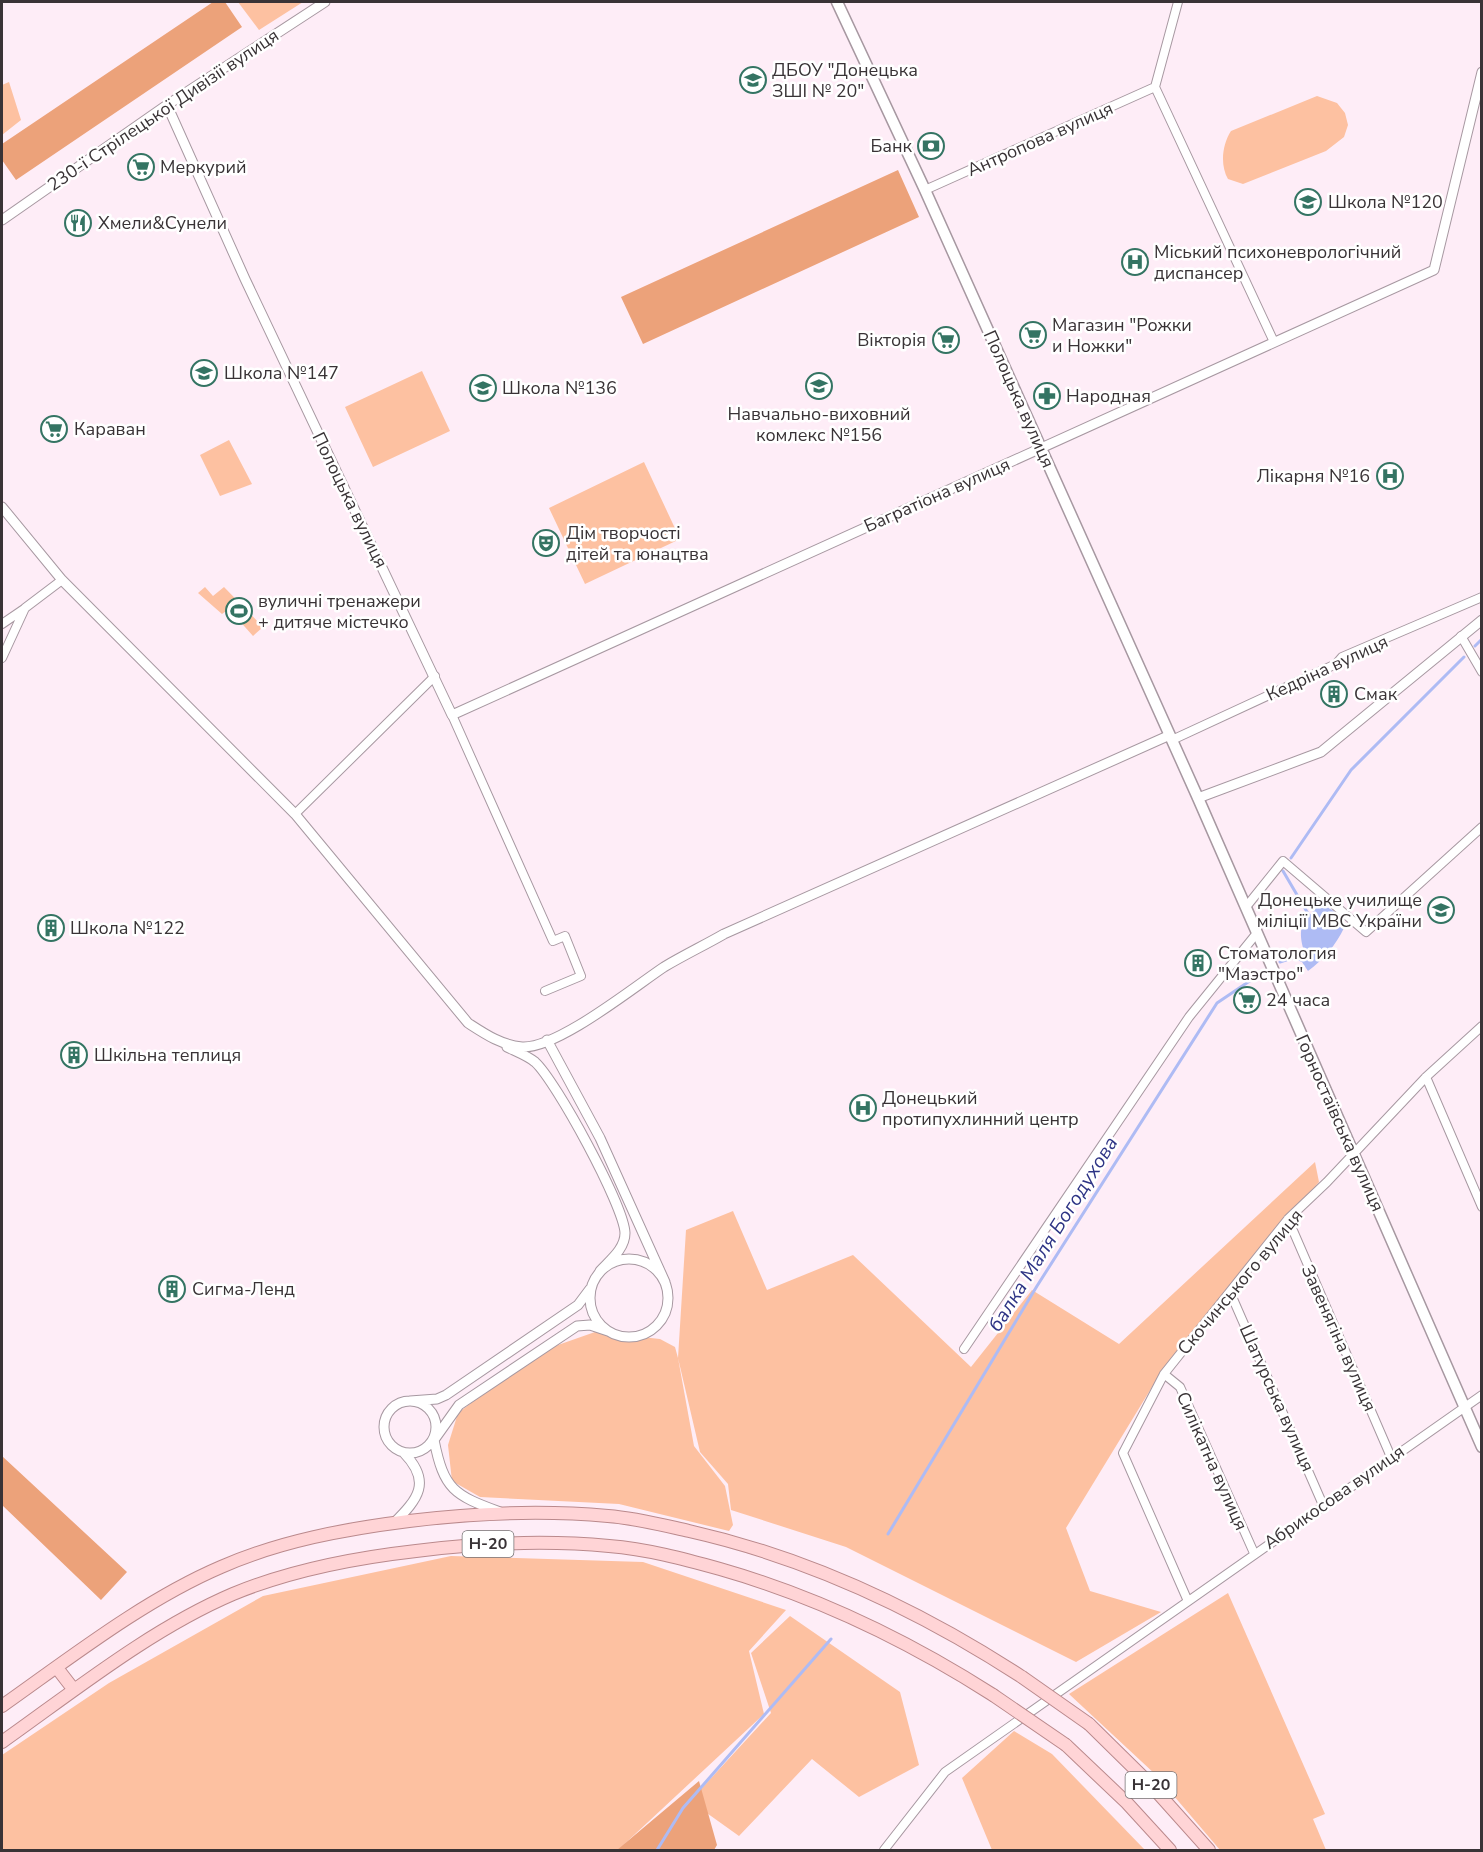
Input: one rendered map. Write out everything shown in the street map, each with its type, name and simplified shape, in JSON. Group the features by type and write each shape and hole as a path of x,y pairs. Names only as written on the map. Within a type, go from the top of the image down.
{"main road":[{"name":"Полоцька вулиця","path":"837,2 925,190 1198,798"},
{"name":"Горностаївська вулиця","path":"1198,798 1482,1447"},
{"name":"Н-20","path":"2,1706 177,1588 220,1567 301,1540 394,1523 506,1514 609,1516 657,1524 762,1550 811,1567 918,1615 967,1641 1089,1724 1149,1783 1209,1851"},
{"name":"Н-20","path":"2,1742 74,1690 191,1615 268,1581 306,1570 397,1553 506,1543 630,1549 750,1578 802,1595 898,1638 993,1695 1066,1745 1127,1803 1170,1851"},
{"path":"57,1668 74,1690"}],"street":[{"name":"230-ї Стрілецької Дивізії вулиця","path":"2,220 167,105 325,2"},
{"path":"1178,2 1155,87 1274,342"},
{"name":"Багратіона вулиця","path":"452,715 1434,270 1482,72"},
{"name":"Антропова вулиця","path":"925,190 1155,87"},
{"name":"Полоцька вулиця","path":"167,105 236,259 435,676 553,941 565,936 581,976 545,991"},
{"path":"2,507 62,580 295,814 468,1023 535,1062 569,1111 619,1212 625,1233 622,1246 600,1271 578,1305 446,1395 437,1399 410,1401 395,1406 389,1412 384,1428 390,1444 414,1463 420,1489 418,1497 394,1523"},
{"path":"2,624 62,580"},
{"name":"Кедріна вулиця","path":"1171,738 1336,664 1342,657 1482,597"},
{"path":"2,658 25,608"},
{"path":"1198,798 1321,752 1482,620"},
{"path":"1461,636 1482,672"},
{"path":"295,814 435,676"},
{"path":"497,1041 524,1047 547,1040 599,1012 665,966 724,934 1171,738"},
{"path":"1246,907 1283,861 1366,932 1482,827"},
{"path":"964,1349 1189,1017 1257,933"},
{"name":"Скочинського вулиця","path":"1187,1599 1123,1453 1164,1374 1288,1220 1426,1077 1482,1026"},
{"path":"404,1453 421,1451 434,1440 459,1405 577,1326 590,1325 625,1337 639,1336 651,1330 660,1321 666,1309 668,1295 665,1282 604,1147 547,1040"},
{"path":"1426,1077 1482,1207"},
{"name":"Завенягіна вулиця","path":"1288,1220 1391,1457"},
{"path":"600,1271 622,1259 635,1259 647,1263 665,1282"},
{"path":"591,1287 590,1306 594,1317 608,1331"},
{"name":"Шатурська вулиця","path":"1230,1292 1323,1505"},
{"name":"Силікатна вулиця","path":"1164,1374 1180,1387 1254,1553"},
{"name":"Абрикосова вулиця","path":"884,1851 945,1772 1187,1599 1482,1395"},
{"path":"410,1401 421,1403 434,1414 436,1432 434,1440 439,1468 457,1492 469,1500 506,1514"}],"shaded area":[{"path":"213,2 225,2 242,27 16,180 2,160 2,144"},
{"path":"238,2 303,2 259,30"},
{"path":"9,82 21,120 2,135 2,85"},
{"path":"1317,96 1337,103 1345,113 1348,125 1344,137 1326,151 1243,184 1228,179 1223,155 1231,131"},
{"path":"898,170 919,217 643,344 621,297"},
{"path":"422,371 450,431 373,467 345,407"},
{"path":"229,440 252,484 220,496 200,455"},
{"path":"644,462 680,539 585,584 549,508"},
{"name":"вуличні тренажери + дитяче містечко","path":"205,587 213,596 224,587 263,627 253,636 229,609 222,614 198,593"},
{"path":"1315,1162 1319,1182 1163,1369 1066,1528 1090,1591 1161,1612 1076,1662 846,1547 731,1510 728,1484 700,1452 678,1358 686,1230 733,1211 767,1290 853,1255 971,1367 1032,1290 1119,1344"},
{"path":"595,1332 660,1339 675,1347 694,1446 725,1486 733,1525 729,1531 619,1504 480,1497 452,1481 448,1445 458,1413 538,1352"},
{"path":"2,1456 127,1572 101,1600 2,1505"},
{"path":"451,1556 643,1562 786,1610 749,1651 764,1714 618,1850 2,1850 2,1755 109,1683 263,1596"},
{"path":"1228,1593 1325,1814 1313,1819 1326,1850 1220,1850 1156,1775 1069,1694"},
{"path":"790,1616 900,1692 919,1765 859,1797 812,1759 739,1836 690,1801 771,1713 751,1653"},
{"path":"1014,1731 1052,1754 1145,1850 992,1850 962,1778"},
{"path":"699,1781 717,1845 714,1850 617,1850"}],"water":[{"path":"1320,903 1339,914 1344,928 1329,952 1308,971 1302,962 1292,958 1292,954 1303,948 1302,928 1306,919"}],"waterway":[{"name":"балка Маля Богодухова","path":"1475,646 1482,639"},
{"name":"балка Маля Богодухова","path":"1291,858 1351,770 1464,657"},
{"name":"балка Маля Богодухова","path":"1283,871 1310,917"},
{"name":"балка Маля Богодухова","path":"1280,962 1295,957"},
{"name":"балка Маля Богодухова","path":"888,1534 1037,1286 1217,1003 1266,970"},
{"name":"балка Маля Богодухова","path":"657,1850 683,1808 831,1639"}],"place":[{"name":"ДБОУ \"Донецька ЗШІ № 20\"","path":"753,80"},
{"name":"Банк","path":"931,146"},
{"name":"Меркурий","path":"141,167"},
{"name":"Школа №120","path":"1308,202"},
{"name":"Хмели&Сунели","path":"78,223"},
{"name":"Міський психоневрологічний диспансер","path":"1135,262"},
{"name":"Магазин \"Рожки и Ножки\"","path":"1033,335"},
{"name":"Вікторія","path":"946,340"},
{"name":"Школа №147","path":"204,373"},
{"name":"Навчально-виховний комлекс №156","path":"819,386"},
{"name":"Школа №136","path":"483,388"},
{"name":"Народная","path":"1047,396"},
{"name":"Караван","path":"54,429"},
{"name":"Лікарня №16","path":"1390,476"},
{"name":"Дім творчості дітей та юнацтва","path":"546,543"},
{"name":"вуличні тренажери + дитяче містечко","path":"239,611"},
{"name":"Смак","path":"1334,694"},
{"name":"Донецьке училище міліції МВС України","path":"1441,910"},
{"name":"Школа №122","path":"51,928"},
{"name":"Стоматология \"Маэстро\"","path":"1198,963"},
{"name":"24 часа","path":"1247,1000"},
{"name":"Шкільна теплиця","path":"74,1055"},
{"name":"Донецький протипухлинний центр","path":"863,1108"},
{"name":"Сигма-Ленд","path":"172,1289"}]}
